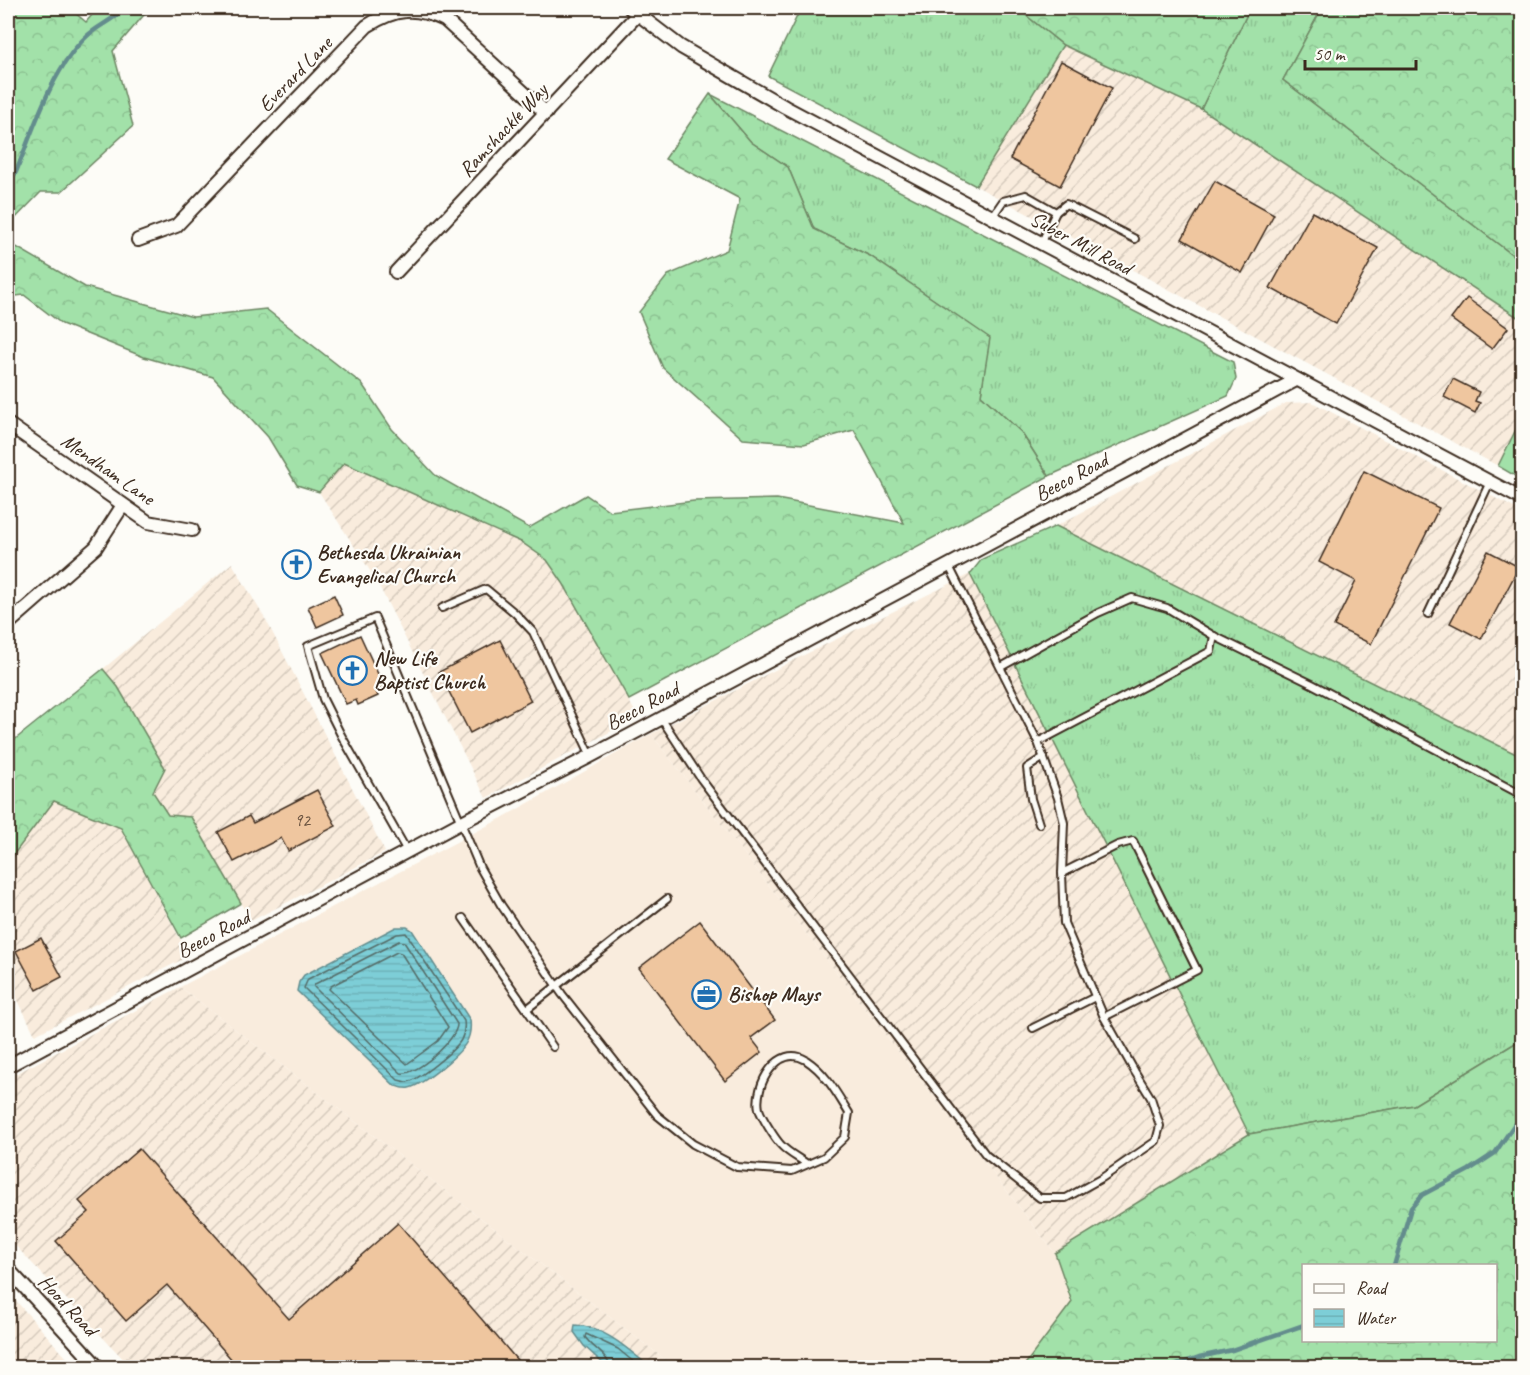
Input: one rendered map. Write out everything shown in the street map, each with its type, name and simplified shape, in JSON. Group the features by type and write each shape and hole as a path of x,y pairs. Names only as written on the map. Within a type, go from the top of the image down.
{"street":[{"name":"Everard Lane","path":"138,240 176,226 367,26 389,14 414,10 430,13 445,20 546,112"},
{"name":"Ramshackle Way","path":"396,272 546,112 634,11"},
{"name":"Suber Mill Road","path":"634,11 681,47 712,66 1041,244 1522,499"},
{"name":"Beeco Road","path":"8,1066 460,823 591,756 1296,380"},
{"name":"Mendham Lane","path":"8,424 148,522 192,530"},
{"path":"8,624 96,547 123,505"},
{"name":"Hood Road","path":"8,1269 99,1368"}],"lane":[{"path":"991,217 1003,201 1026,195 1056,212"},
{"path":"1041,244 1056,212 1066,204 1136,239"},
{"path":"1428,614 1490,482"},
{"path":"661,717 701,779 986,1155 1040,1198 1066,1198 1102,1178 1156,1141 1160,1126 1151,1098 1104,1017 1064,923 1062,873 1064,823 1058,798 1038,742 949,566"},
{"path":"442,608 486,589 515,613 533,632 591,756"},
{"path":"1001,667 1098,613 1132,598 1167,608 1214,636 1312,684 1522,795"},
{"path":"407,852 341,735 324,699 308,646 375,618 480,868 556,986 657,1115 693,1144 737,1167 792,1171 824,1157 844,1137 849,1113 829,1080 804,1058 788,1057 771,1065 759,1088 759,1110 780,1145 807,1164"},
{"path":"1038,742 1211,651 1214,636"},
{"path":"1040,824 1031,799 1027,768 1044,758"},
{"path":"1062,873 1118,845 1133,841 1197,970 1104,1017"},
{"path":"526,1009 666,899"},
{"path":"463,918 553,1047"},
{"path":"1033,1028 1095,997"}],"shaded area":[{"path":"1063,45 1201,109 1522,320 1522,417 1498,466 976,186"},
{"path":"1312,402 1522,512 1522,757 1056,526 1286,403"},
{"path":"344,463 521,542 547,560 563,583 638,717 486,798 376,580 319,492"},
{"path":"232,563 267,622 385,852 251,921 191,817 168,816 152,792 165,768 118,687 103,669"},
{"path":"970,574 1249,1134 1055,1253 651,734 806,654"},
{"path":"651,734 1055,1253 1072,1302 1023,1367 675,1367 180,987 502,818"},
{"path":"54,801 121,828 189,956 35,1035 8,980 8,862"},
{"path":"180,987 675,1367 131,1367 8,1238 8,1078"},
{"path":"8,1292 75,1367 8,1367"}],"green space":[{"path":"8,8 69,8 86,22 98,8 150,8 113,51 133,126 61,192 41,192 8,226"},
{"path":"801,8 1017,8 1063,45 976,186 768,76"},
{"path":"1017,8 1250,8 1201,109 1063,45"},
{"path":"1250,8 1322,8 1283,80 1522,262 1522,320 1201,109"},
{"path":"1322,8 1522,8 1522,262 1283,80"},
{"path":"710,94 1233,362 1236,379 1228,396 1049,476 1021,432 981,395 989,338 870,256 814,229 788,167 751,142"},
{"path":"710,94 751,142 788,167 814,229 870,256 990,338 981,395 1021,432 1049,476 629,700 563,583 547,560 521,542 344,463 319,492 297,485 268,437 213,377 144,357 62,324 24,295 8,297 8,242 85,287 193,317 266,309 362,384 392,429 435,475 529,528 586,495 610,511 694,501 777,499 904,523 854,430 804,444 743,439 663,368 639,312 668,275 727,250 740,199 665,159"},
{"path":"1522,417 1522,480 1498,466"},
{"path":"1056,526 1522,757 1522,1039 1414,1105 1249,1134 970,574 982,559"},
{"path":"103,669 118,687 165,768 153,792 168,815 191,817 241,903 181,938 121,828 54,801 8,862 8,745"},
{"path":"1522,1039 1522,1367 1023,1367 1072,1302 1055,1253 1249,1134 1414,1105"}],"water":[{"path":"396,927 407,927 412,930 470,1020 467,1040 456,1055 431,1076 407,1088 395,1086 297,991 304,975"},
{"path":"575,1325 586,1326 606,1334 650,1367 607,1367 584,1346 574,1332"}],"building":[{"path":"1061,61 1112,88 1060,186 1010,159"},
{"path":"1215,181 1274,214 1242,273 1182,239"},
{"path":"1312,212 1378,248 1336,324 1270,288"},
{"path":"1467,298 1508,328 1492,349 1451,319"},
{"path":"1453,379 1479,392 1475,401 1480,403 1475,413 1444,397"},
{"path":"1364,471 1439,508 1371,644 1334,626 1356,581 1319,562"},
{"path":"1488,551 1519,567 1481,639 1450,623"},
{"path":"334,595 343,615 317,627 308,607"},
{"name":"New Life Baptist Church","path":"360,635 384,687 376,691 378,696 358,705 356,700 346,704 322,653"},
{"path":"500,640 531,701 470,733 439,672"},
{"path":"317,790 336,826 288,851 281,838 234,862 218,832 249,816 253,823"},
{"name":"Bishop Mays","path":"700,921 775,1020 751,1038 762,1052 725,1081 639,968"},
{"path":"41,938 62,977 37,990 16,951"},
{"path":"139,1149 289,1319 398,1223 524,1368 239,1368 167,1285 126,1321 56,1241 89,1212 79,1201"}],"waterway":[{"path":"8,184 16,172 45,100 64,65 87,36 124,8"},
{"path":"1395,1264 1411,1208 1422,1195 1495,1153 1514,1125 1522,1120"},
{"path":"1168,1368 1199,1357 1232,1350 1302,1326"}],"place":[{"name":"Bethesda Ukrainian Evangelical Church","path":"296,564"},
{"name":"New Life Baptist Church","path":"353,670"},
{"name":"Bishop Mays","path":"707,994"}]}
